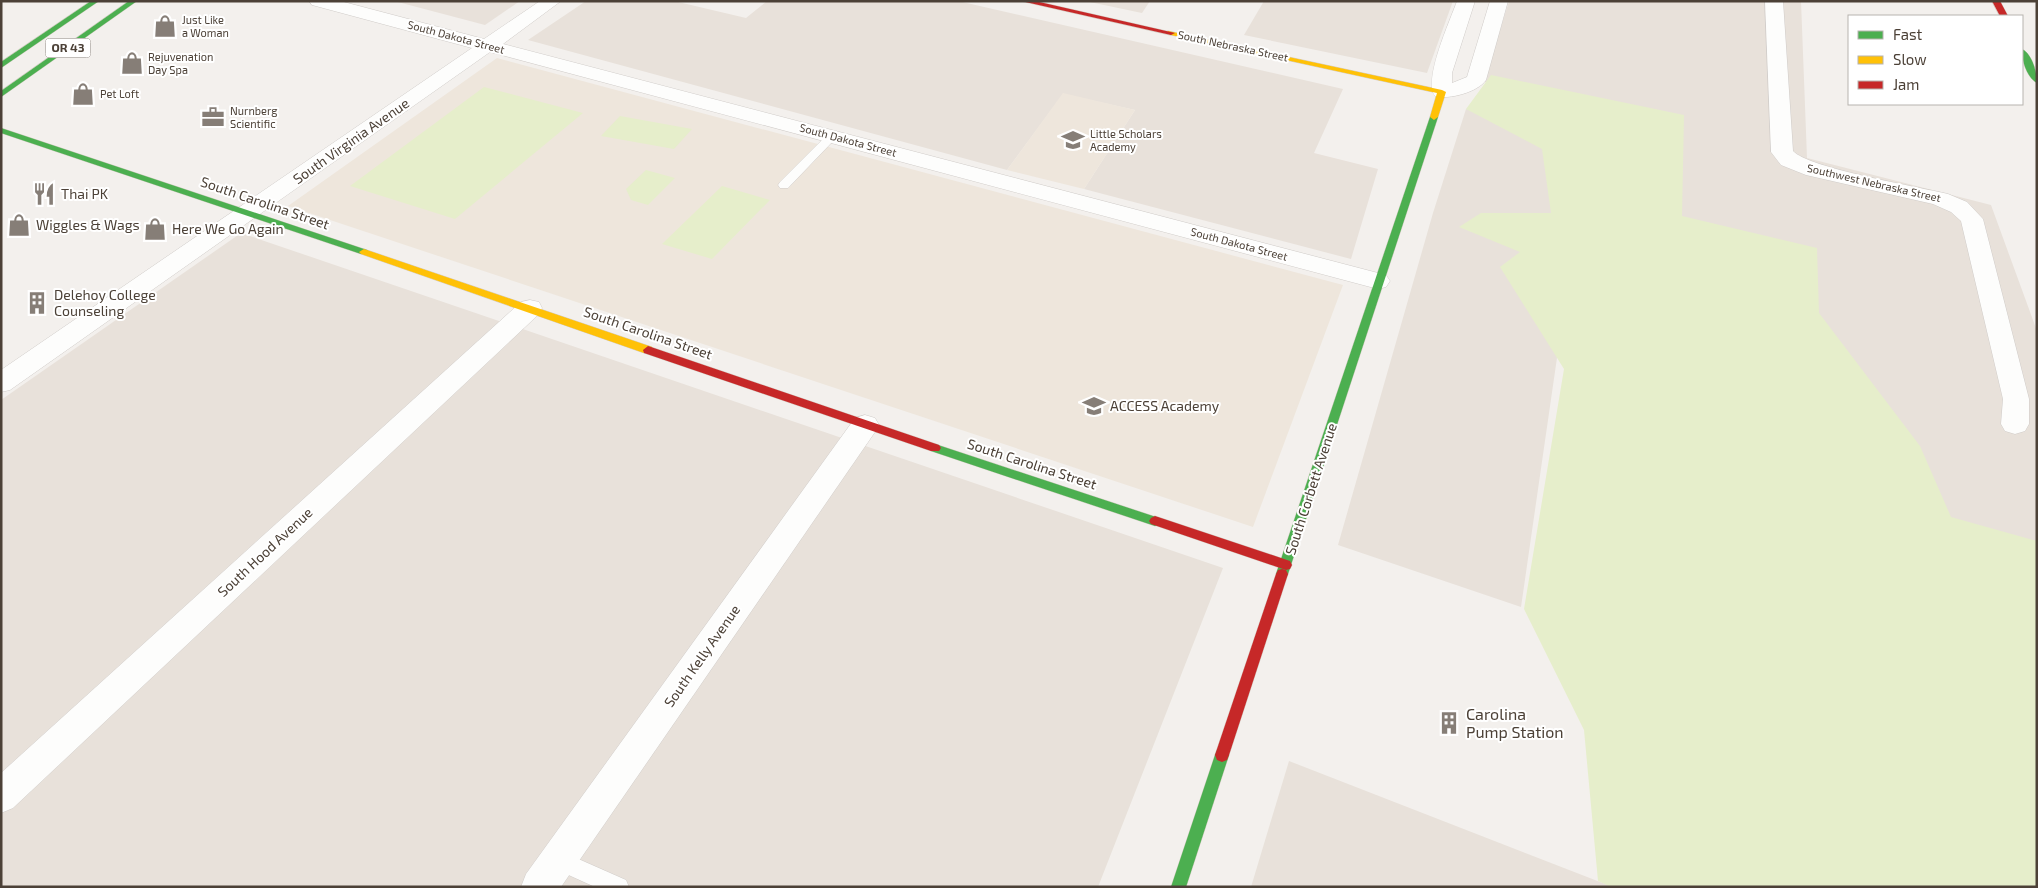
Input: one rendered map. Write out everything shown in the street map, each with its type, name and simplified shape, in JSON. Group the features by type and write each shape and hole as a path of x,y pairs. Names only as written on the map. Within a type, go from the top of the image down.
{"main road":[{"name":"OR 43","path":"1,66 96,1"},
{"name":"OR 43","path":"1,95 134,1"},
{"name":"South Nebraska Street","path":"1024,1 1442,92"},
{"path":"1996,1 2003,15"},
{"path":"2023,53 2037,81"},
{"name":"South Corbett Avenue","path":"1178,887 1442,92"},
{"name":"South Carolina Street","path":"1,130 530,308 865,425 1286,565"}],"street":[{"name":"South Dakota Street","path":"318,1 1378,281"},
{"name":"South Virginia Avenue","path":"1,383 552,1"},
{"name":"South Corbett Avenue","path":"1442,92 1442,73 1466,1"},
{"path":"1442,92 1470,84 1476,80 1499,1"},
{"name":"Southwest Nebraska Street","path":"1774,1 1782,152 1788,160 1814,170 1940,198 1959,207 1972,219 2016,398 2015,424"},
{"name":"South Hood Avenue","path":"1,796 530,308"},
{"name":"South Kelly Avenue","path":"539,887 865,425"}],"lane":[{"path":"784,184 832,136"},
{"path":"558,860 619,887"}],"shaded area":[{"path":"394,1 520,1 485,25"},
{"path":"586,1 674,1 746,18 767,1 958,1 1343,89 1314,153 1378,169 1351,259 1084,189 1135,110 1063,94 1007,170 528,40"},
{"path":"1085,1 1150,1 1142,13"},
{"path":"1264,1 1453,1 1427,73 1244,35"},
{"path":"1509,1 1801,1 1807,158 1991,205 2037,331 2037,546 1925,512 1672,225 1678,122 1484,82"},
{"name":"ACCESS Academy","path":"497,58 1343,285 1253,527 288,206"},
{"name":"Little Scholars Academy","path":"1063,93 1135,110 1084,189 1007,170"},
{"path":"1466,109 1592,136 1573,247 1521,607 1338,545 1433,213"},
{"path":"241,233 1223,568 1098,887 1,887 1,400"},
{"path":"1289,761 1613,887 1251,887"}],"green space":[{"path":"1491,75 1684,115 1682,216 1817,248 1819,313 1920,446 1951,517 2037,541 2037,887 1611,887 1598,881 1584,730 1524,609 1564,369 1500,267 1520,252 1459,227 1481,213 1551,213 1542,149 1466,109"},
{"path":"484,87 583,113 455,219 350,186"},
{"path":"620,116 692,129 674,149 601,136"},
{"path":"646,170 675,178 648,205 631,200 626,189"},
{"path":"722,186 770,200 712,259 662,244"}],"traffic: fast":[{"path":"1,66 96,1"},
{"path":"1,95 134,1"},
{"path":"2023,53 2037,81"},
{"path":"1282,574 1434,117"},
{"path":"1,130 364,252"},
{"path":"935,448 1155,521"},
{"path":"1178,887 1222,755"}],"traffic: slow":[{"path":"1171,33 1442,92 1434,117"},
{"path":"364,252 648,350"}],"traffic: jam":[{"path":"1024,1 1171,33"},
{"path":"1996,1 2003,15"},
{"path":"648,350 935,448"},
{"path":"1155,521 1286,565"},
{"path":"1222,755 1282,574"}],"place":[{"name":"Just Like a Woman","path":"165,26"},
{"name":"Rejuvenation Day Spa","path":"132,63"},
{"name":"Pet Loft","path":"83,94"},
{"name":"Nurnberg Scientific","path":"213,117"},
{"name":"Little Scholars Academy","path":"1073,140"},
{"name":"Thai PK","path":"44,194"},
{"name":"Wiggles & Wags","path":"19,225"},
{"name":"Here We Go Again","path":"155,229"},
{"name":"Delehoy College Counseling","path":"37,303"},
{"name":"ACCESS Academy","path":"1094,406"},
{"name":"Carolina Pump Station","path":"1449,723"}]}
